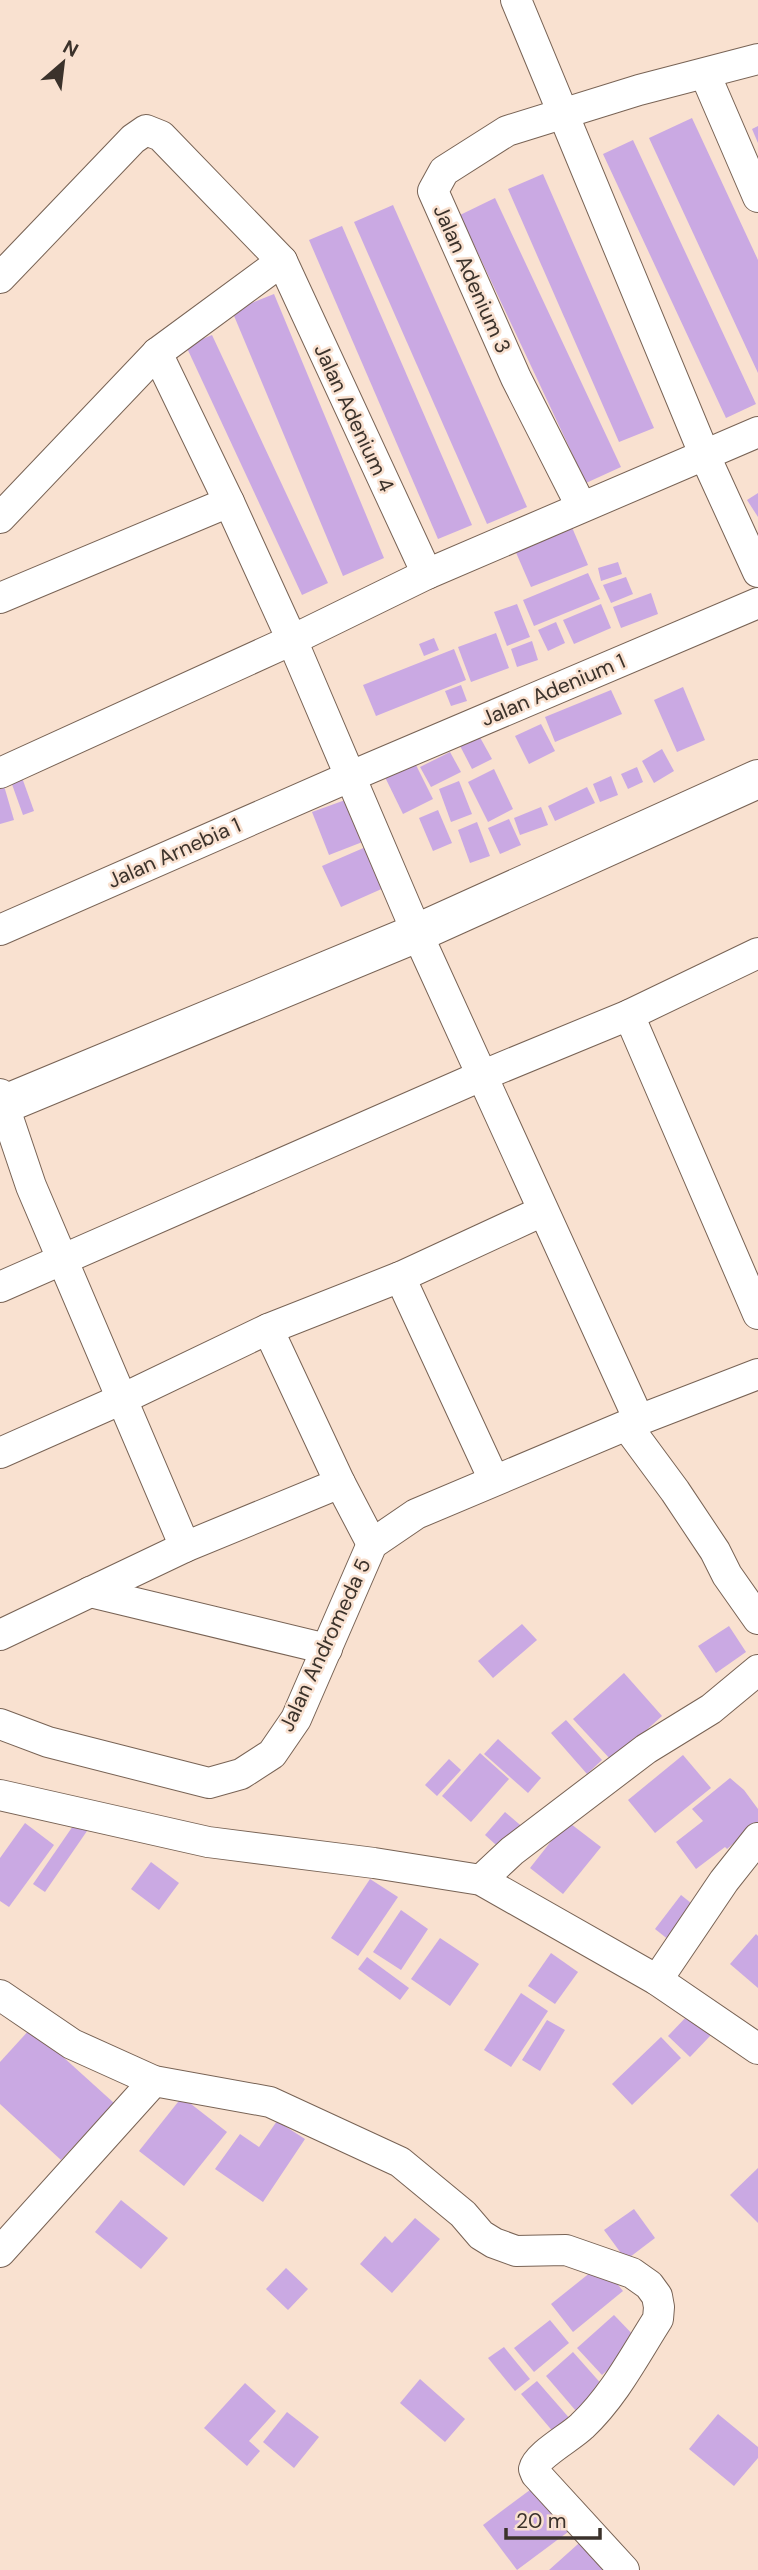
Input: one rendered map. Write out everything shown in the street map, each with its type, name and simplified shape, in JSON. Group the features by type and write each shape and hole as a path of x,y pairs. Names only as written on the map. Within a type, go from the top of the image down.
{"street":[{"path":"516,0 705,456 758,572"},
{"path":"562,114 639,90 758,59"},
{"path":"705,74 758,197"},
{"name":"Jalan Adenium 3","path":"562,114 507,131 444,171 433,191 516,378 581,506"},
{"name":"Jalan Adenium 4","path":"0,278 134,139 146,131 161,136 282,261 427,574"},
{"path":"0,518 157,353 282,261"},
{"path":"157,353 292,640 416,933 542,1211 633,1423 715,1551 726,1575 758,1619"},
{"path":"0,773 292,640 427,574 758,432"},
{"path":"0,598 229,502"},
{"name":"Jalan Adenium 1","path":"349,777 758,603"},
{"name":"Jalan Arnebia 1","path":"0,930 349,777"},
{"path":"185,1547 31,1186 1,1101 416,933 758,779"},
{"path":"0,1287 481,1076 629,1015 758,953"},
{"path":"629,1015 758,1314"},
{"path":"0,1453 122,1399 268,1329 401,1277 542,1211"},
{"path":"401,1277 494,1480"},
{"path":"268,1329 340,1483 372,1544"},
{"name":"Jalan Andromeda 5","path":"0,1724 48,1742 209,1783 241,1774 272,1754 296,1720 372,1544 415,1514 758,1374"},
{"path":"0,1634 185,1547 340,1483"},
{"path":"90,1592 327,1649"},
{"path":"481,1880 512,1851 646,1749 711,1709 758,1670"},
{"path":"0,1795 208,1842 481,1880 657,1980 758,2049"},
{"path":"657,1980 724,1881 758,1838"},
{"path":"0,1995 72,2044 154,2081 270,2102 400,2162 463,2214 481,2235 494,2243 516,2251 566,2250 632,2273 649,2285 657,2296 658,2319 592,2417 572,2436 540,2458 534,2469 624,2570"},
{"path":"0,2252 154,2081"}],"building":[{"path":"692,118 758,260 758,373 649,138"},
{"path":"758,126 758,143 752,129"},
{"path":"633,140 756,404 726,418 603,154"},
{"path":"543,174 654,428 619,442 508,189"},
{"path":"495,198 621,467 586,483 460,215"},
{"path":"393,205 527,507 487,524 354,222"},
{"path":"342,226 472,525 438,539 309,240"},
{"path":"274,294 384,558 343,576 232,311"},
{"path":"212,335 328,583 302,595 186,346"},
{"path":"758,493 758,517 747,500"},
{"path":"571,525 588,565 531,587 514,548"},
{"path":"618,562 622,574 601,581 598,568"},
{"path":"588,573 600,599 534,626 523,600"},
{"path":"626,577 633,594 611,603 603,585"},
{"path":"651,593 658,614 621,628 613,607"},
{"path":"517,604 530,637 507,646 494,612"},
{"path":"601,604 611,628 574,644 563,620"},
{"path":"556,622 565,643 548,651 538,630"},
{"path":"496,633 509,668 471,682 458,647"},
{"path":"434,638 439,650 424,656 419,644"},
{"path":"532,641 538,660 517,667 511,649"},
{"path":"454,649 466,680 376,716 363,685"},
{"path":"461,685 467,701 451,706 445,691"},
{"path":"683,687 705,740 677,752 654,700"},
{"path":"611,690 622,714 555,742 545,717"},
{"path":"541,724 555,751 529,764 515,736"},
{"path":"477,732 492,759 472,769 458,742"},
{"path":"662,749 674,771 654,783 642,761"},
{"path":"450,752 461,772 431,787 420,767"},
{"path":"412,757 433,799 403,814 382,771"},
{"path":"637,767 643,782 628,789 621,774"},
{"path":"494,769 513,809 488,822 468,782"},
{"path":"20,772 34,811 23,815 9,776"},
{"path":"611,776 618,795 600,802 593,784"},
{"path":"2,779 14,820 0,824 0,780"},
{"path":"459,781 472,814 451,822 439,789"},
{"path":"587,787 595,803 555,821 548,806"},
{"path":"348,799 365,841 329,855 312,812"},
{"path":"541,807 548,825 520,835 514,818"},
{"path":"438,810 452,843 433,851 419,818"},
{"path":"509,819 521,845 500,854 488,828"},
{"path":"477,822 490,856 470,863 458,830"},
{"path":"368,846 386,887 341,907 322,866"},
{"path":"522,1624 537,1640 493,1678 478,1661"},
{"path":"729,1626 746,1652 716,1673 698,1646"},
{"path":"624,1673 662,1716 612,1761 573,1719"},
{"path":"566,1720 602,1760 587,1774 551,1733"},
{"path":"498,1739 541,1778 528,1793 484,1754"},
{"path":"480,1753 509,1779 471,1822 442,1796"},
{"path":"683,1755 711,1788 655,1833 628,1800"},
{"path":"449,1759 461,1770 437,1796 425,1785"},
{"path":"730,1778 744,1790 758,1809 758,1822 727,1849 725,1847 696,1869 676,1842 703,1821 692,1809"},
{"path":"505,1812 526,1830 505,1853 485,1835"},
{"path":"567,1821 601,1847 563,1894 530,1868"},
{"path":"25,1823 54,1845 9,1907 0,1901 0,1858"},
{"path":"75,1823 87,1831 45,1892 33,1884"},
{"path":"151,1862 179,1883 159,1910 131,1889"},
{"path":"370,1879 398,1897 358,1956 331,1938"},
{"path":"681,1895 701,1911 674,1944 655,1929"},
{"path":"401,1910 428,1929 401,1970 373,1952"},
{"path":"756,1934 758,1936 758,1988 730,1964"},
{"path":"440,1938 479,1964 450,2006 411,1979"},
{"path":"551,1953 578,1972 555,2004 528,1986"},
{"path":"367,1957 409,1988 400,2000 358,1969"},
{"path":"521,1993 548,2011 511,2067 484,2050"},
{"path":"689,2014 711,2035 690,2057 668,2036"},
{"path":"547,2020 565,2030 540,2071 522,2060"},
{"path":"31,2028 114,2103 61,2160 0,2104 0,2062"},
{"path":"661,2037 681,2058 632,2105 612,2084"},
{"path":"182,2097 227,2132 184,2186 139,2151"},
{"path":"277,2121 305,2139 263,2202 215,2169 240,2134 259,2147"},
{"path":"758,2168 758,2223 730,2195"},
{"path":"121,2200 168,2238 141,2269 95,2232"},
{"path":"634,2209 655,2238 626,2260 604,2230"},
{"path":"415,2218 440,2239 392,2293 360,2264 385,2236 392,2243"},
{"path":"601,2264 623,2291 573,2332 551,2304"},
{"path":"286,2268 308,2289 288,2310 266,2289"},
{"path":"614,2315 639,2341 602,2375 577,2348"},
{"path":"550,2320 569,2343 534,2372 514,2348"},
{"path":"504,2347 530,2379 515,2391 488,2358"},
{"path":"573,2352 604,2387 576,2411 546,2376"},
{"path":"420,2379 465,2419 445,2442 400,2403"},
{"path":"537,2381 571,2420 555,2434 521,2394"},
{"path":"245,2383 276,2411 249,2441 260,2451 247,2466 204,2428"},
{"path":"287,2412 319,2437 294,2468 263,2442"},
{"path":"718,2414 758,2447 758,2458 734,2486 689,2449"},
{"path":"538,2484 572,2529 517,2570 483,2525"},
{"path":"587,2536 611,2570 549,2570"}]}
